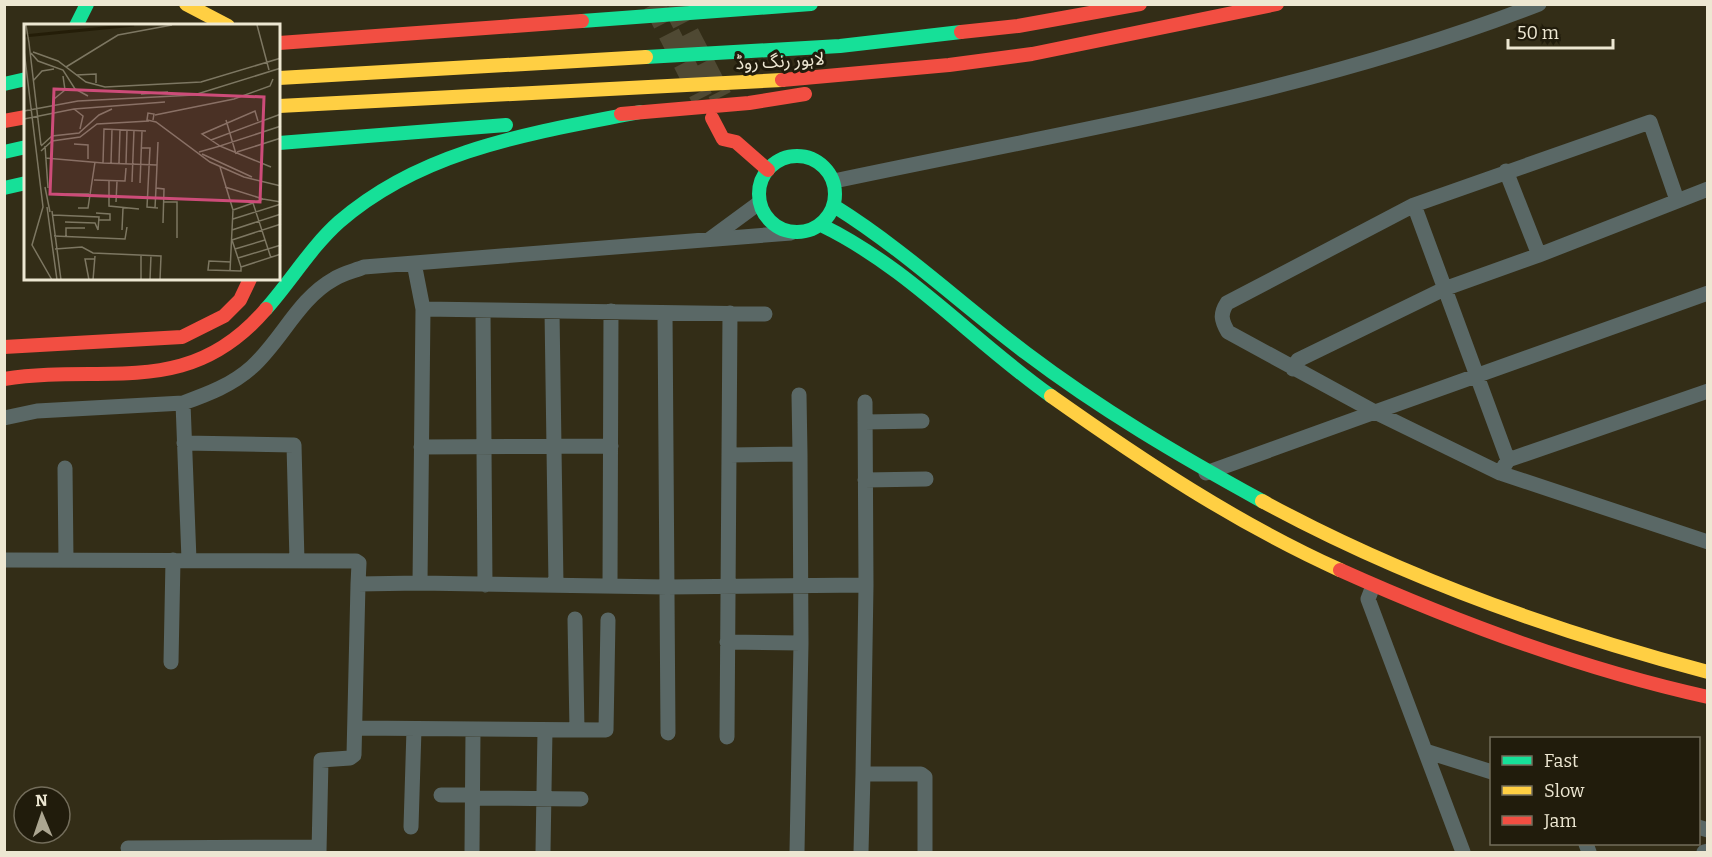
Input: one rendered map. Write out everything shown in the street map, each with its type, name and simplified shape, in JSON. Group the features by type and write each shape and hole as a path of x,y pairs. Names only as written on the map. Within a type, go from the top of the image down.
{"main road":[{"path":"77,24 87,4"},
{"path":"186,4 224,24"},
{"path":"280,43 811,4"},
{"name":"لاہور رنگ روڈ","path":"280,78 840,46 1018,26 1140,4"},
{"name":"لاہور رنگ روڈ","path":"280,106 767,80 951,65 1157,31 1277,4"},
{"path":"836,89 880,82 951,65"},
{"path":"7,83 24,75"},
{"path":"7,83 24,79"},
{"path":"280,143 749,103 815,93"},
{"path":"4,380 36,375 181,368 199,362 235,341 254,322 337,224 373,193 419,166 480,145 640,112"},
{"path":"4,121 24,117"},
{"path":"712,118 723,139 736,142 768,170"},
{"path":"732,121 736,142"},
{"path":"4,152 24,147"},
{"path":"785,158 809,158 819,163 834,181 834,206 821,225 810,231 791,232 771,223 759,203 760,185 768,170 785,158"},
{"path":"4,188 24,183"},
{"path":"834,206 874,230 1050,371 1138,432 1281,514 1476,600 1623,652 1707,672"},
{"path":"821,225 856,243 908,282 994,354 1180,487 1292,549 1373,586 1467,624 1575,663 1707,697"},
{"path":"4,347 182,337 220,319 235,305 249,280"},
{"path":"1467,624 1476,600"}],"street":[{"path":"834,181 1203,103 1343,69 1468,32 1539,4"},
{"path":"1677,200 1650,122 1413,205 1227,303 1221,312 1222,321 1228,332 1375,412 1504,467 1707,542"},
{"path":"1506,171 1539,255"},
{"path":"1293,369 1298,360 1444,289 1539,255 1707,189"},
{"path":"707,240 759,203"},
{"path":"1413,205 1474,375 1504,467"},
{"path":"4,418 37,411 183,403 231,384 253,366 312,295 334,278 364,267 791,232"},
{"path":"414,263 423,309 420,584"},
{"path":"1206,473 1707,293"},
{"path":"423,309 765,314"},
{"path":"483,311 485,585"},
{"path":"552,311 556,585"},
{"path":"610,585 611,311"},
{"path":"665,312 668,733"},
{"path":"727,737 730,313"},
{"path":"1504,467 1707,391"},
{"path":"797,852 801,644 799,395"},
{"path":"861,852 866,585 865,402"},
{"path":"183,403 189,560"},
{"path":"865,422 922,421"},
{"path":"184,443 294,445 297,561"},
{"path":"421,447 611,446"},
{"path":"730,455 800,454"},
{"path":"65,468 66,560"},
{"path":"865,480 926,479"},
{"path":"171,662 173,560"},
{"path":"4,561 358,561 353,757 321,760 319,850 128,848"},
{"path":"358,584 667,587 866,585"},
{"path":"1373,586 1368,599 1463,852"},
{"path":"575,619 577,730"},
{"path":"355,728 473,731 608,729 608,620"},
{"path":"727,642 801,644"},
{"path":"411,827 414,729"},
{"path":"543,852 545,730"},
{"path":"472,852 473,731"},
{"path":"1425,751 1490,772"},
{"path":"863,774 921,774 925,777 925,852"},
{"path":"441,795 581,799"}],"tunnel":[{"path":"654,4 702,98"},
{"path":"673,4 721,97"}],"traffic: fast":[{"path":"77,24 87,4"},
{"path":"582,21 811,4"},
{"path":"646,57 840,46 961,32"},
{"path":"4,84 24,79"},
{"path":"266,309 319,242 339,222 372,197 407,177 444,160 482,147 640,112"},
{"path":"280,143 506,125"},
{"path":"4,152 24,147"},
{"path":"805,156 818,162 829,173 835,186 835,194 833,209 818,226 805,232 789,232 776,226 761,209 759,186 765,173 782,158 805,156"},
{"path":"4,188 24,183"},
{"path":"834,206 908,258 1054,374 1112,413 1262,501"},
{"path":"821,225 853,242 883,262 1051,396"}],"traffic: slow":[{"path":"186,4 224,24"},
{"path":"280,78 646,57"},
{"path":"280,106 782,80"},
{"path":"1051,396 1191,490 1301,552 1340,570"},
{"path":"1262,501 1369,554 1480,600 1593,639 1708,672"}],"traffic: jam":[{"path":"961,32 1018,26 1140,4"},
{"path":"782,80 949,65 1032,54 1277,4"},
{"path":"280,43 582,21"},
{"path":"621,114 749,103 805,94"},
{"path":"4,121 24,117"},
{"path":"712,118 723,139 736,142 768,170"},
{"path":"4,347 182,337 224,316 240,300 250,280"},
{"path":"4,379 42,375 144,372 176,367 207,356 237,337 266,309"},
{"path":"1340,570 1384,590 1521,643 1614,673 1708,697"}]}
